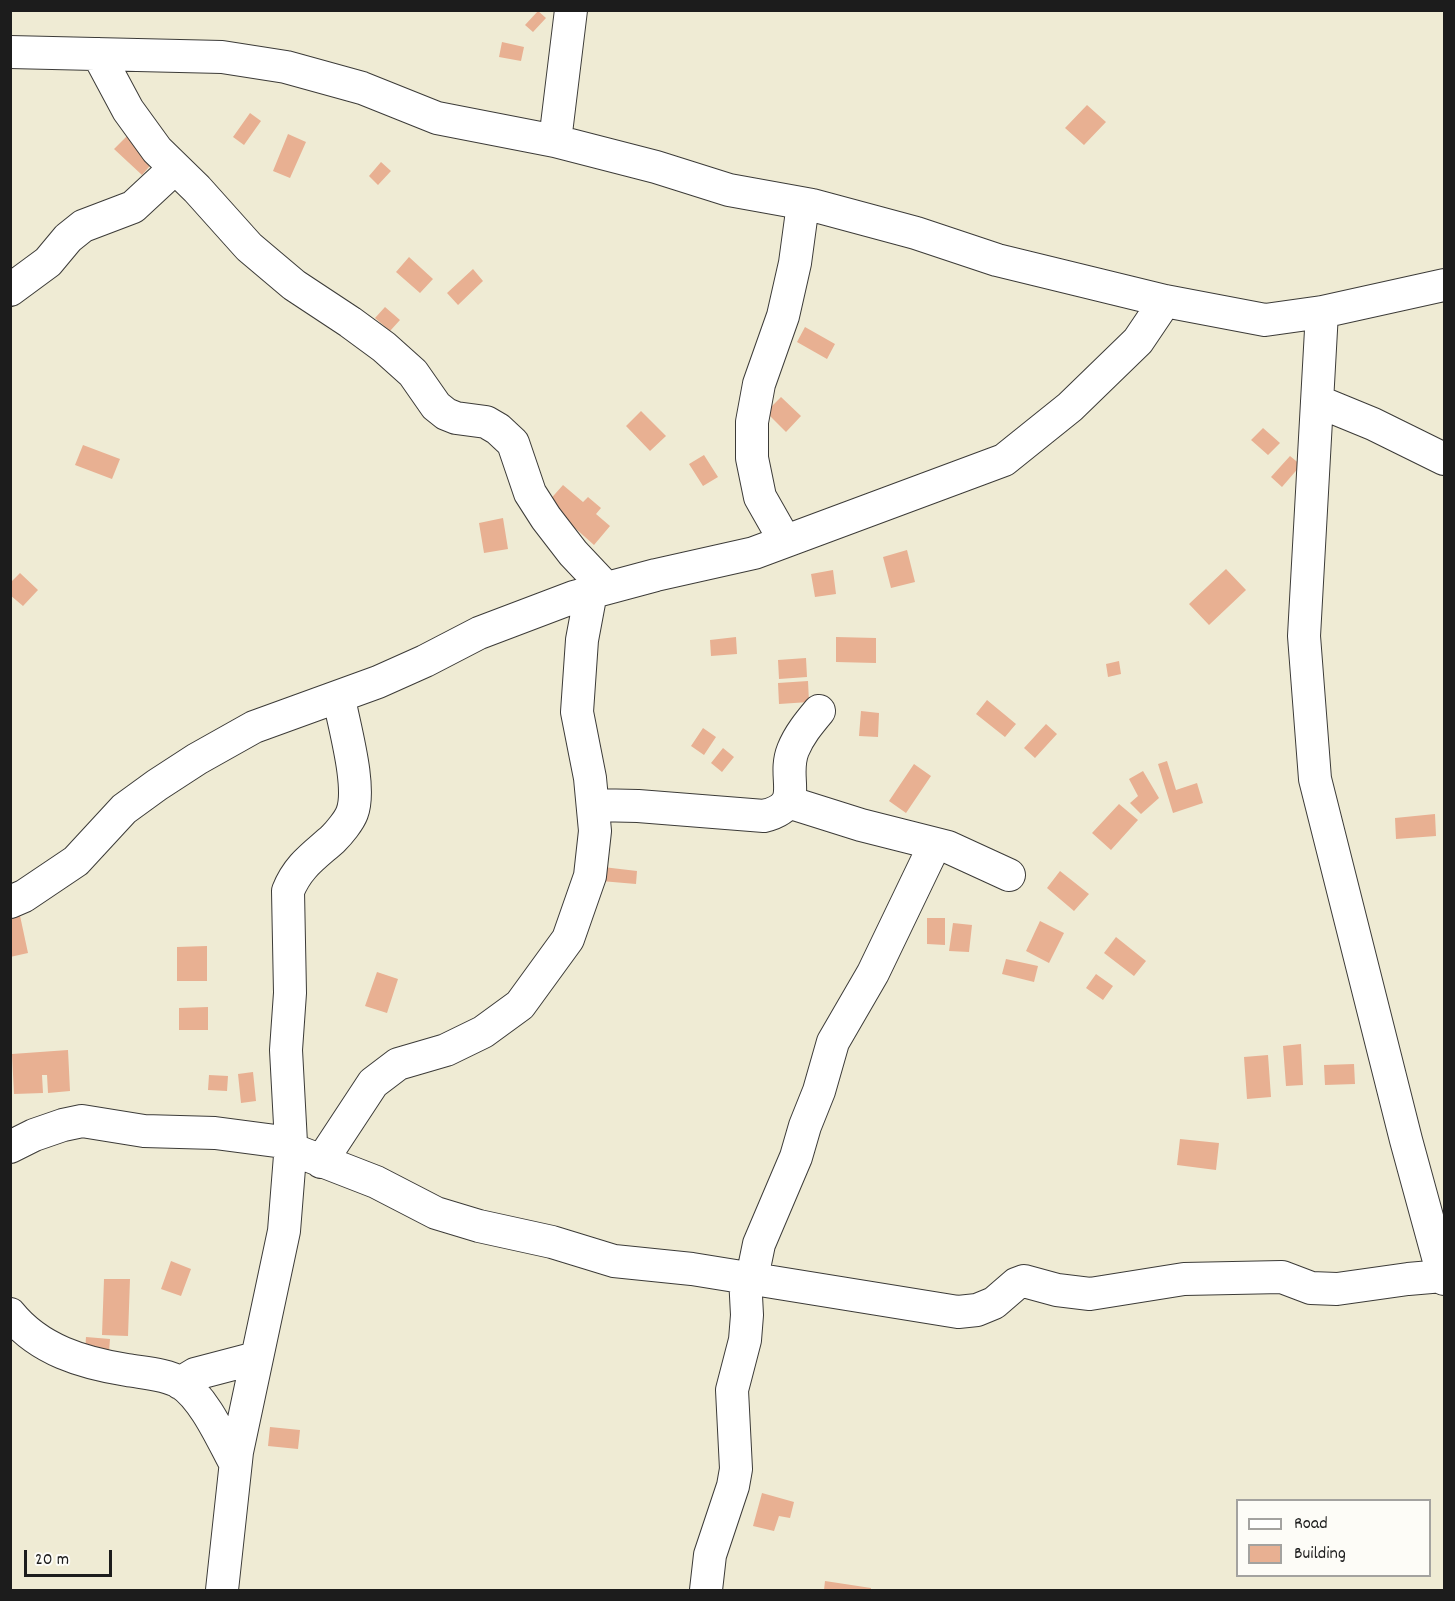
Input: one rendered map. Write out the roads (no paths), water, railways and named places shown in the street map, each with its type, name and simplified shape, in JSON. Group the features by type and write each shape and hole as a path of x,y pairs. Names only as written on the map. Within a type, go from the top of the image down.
{"street":[{"path":"555,141 571,10"},
{"path":"10,52 222,57 286,67 362,88 437,118 555,141 656,167 729,190 803,204 916,233 997,260 1165,301 1265,320 1322,312 1444,285"},
{"path":"98,54 142,131 249,247 294,285 350,321 413,373 436,406 446,414 456,418 486,422 498,429 513,443 530,493 599,590"},
{"path":"10,290 48,262 68,238 83,226 133,207 174,168"},
{"path":"785,541 760,496 752,458 752,422 759,384 783,316 795,263 803,204"},
{"path":"10,903 76,861 124,809 197,759 254,727 304,708 339,698 425,661 479,633 574,597 754,553 1004,460 1070,407 1138,341 1165,301"},
{"path":"10,1147 34,1134 82,1121 144,1131 215,1133 291,1146 321,1162 376,1182 436,1213 479,1226 552,1242 614,1261 749,1277 868,1299 958,1312 977,1310 994,1302 1016,1284 1024,1281 1058,1290 1090,1294 1184,1279 1282,1277 1311,1288 1337,1289 1408,1279 1444,1277 1406,1140 1315,779 1304,636 1322,312"},
{"path":"1317,401 1373,424 1444,459"},
{"path":"321,1162 373,1083 398,1064 446,1050 483,1032 520,1005 568,939 590,876 595,831 590,778 577,712 582,640 599,590"},
{"path":"222,1590 236,1463 284,1231 291,1146 286,1050 290,993 288,891 292,880 307,860 335,837 352,813 356,786 339,698"},
{"path":"593,805 638,806 764,816 780,812 788,802 791,785 788,767 792,751 819,711"},
{"path":"788,802 861,825 935,843 973,857 1009,875"},
{"path":"706,1590 710,1555 733,1486 736,1469 732,1390 745,1341 749,1277 759,1244 796,1157 833,1042 873,973 935,843"},
{"path":"10,1314 20,1326 58,1353 103,1366 154,1374 180,1383 196,1398 236,1463"},
{"path":"180,1383 195,1374 256,1358"}]}
